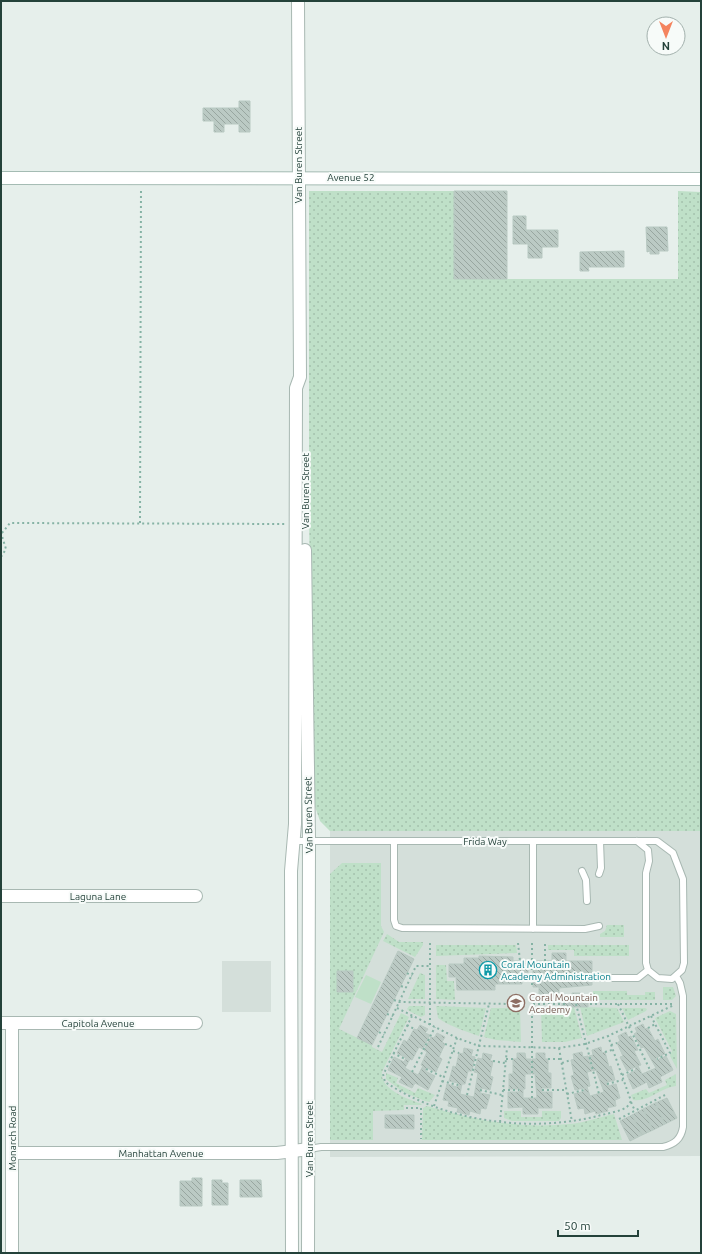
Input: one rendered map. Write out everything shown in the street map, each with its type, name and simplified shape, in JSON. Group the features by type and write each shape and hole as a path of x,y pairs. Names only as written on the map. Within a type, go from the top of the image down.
{"street":[{"name":"Van Buren Street","path":"298,1 297,177 300,378 303,388 304,403 313,841 309,925 308,1253"},
{"name":"Avenue 52","path":"1,178 297,177 701,179"},
{"name":"Van Buren Street","path":"292,1253 291,871 293,841 297,524 296,388 300,378"},
{"name":"Laguna Lane","path":"1,896 196,896"},
{"name":"Capitola Avenue","path":"7,1023 196,1023"},
{"name":"Monarch Road","path":"7,1023 12,1153 12,1253"},
{"name":"Manhattan Avenue","path":"12,1153 277,1153 309,1149"}],"lane":[{"name":"Frida Way","path":"293,841 657,841 673,852 683,879 684,963 682,970 676,976"},
{"path":"394,841 394,912 396,926 410,929 585,929 599,926"},
{"path":"533,841 533,929"},
{"path":"599,874 601,868 600,841"},
{"path":"309,1149 321,1147 663,1147 671,1145 677,1141 682,1135 683,1127 683,996 680,983 676,976 665,979 658,978 648,970 646,963 646,873 649,861 648,850 637,841"},
{"path":"582,871 586,880 587,901"},
{"path":"597,978 638,978 648,970"}],"path":[{"path":"140,523 141,178"},
{"path":"1,557 6,549 1,533 10,523 297,524"},
{"path":"430,943 430,1025"},
{"path":"518,943 520,961"},
{"path":"532,943 532,988"},
{"path":"544,961 545,943"},
{"path":"378,1047 416,966 430,966"},
{"path":"407,973 412,976"},
{"path":"401,986 406,988"},
{"path":"394,1000 399,1002 512,1004"},
{"path":"467,1096 489,1004"},
{"path":"532,1098 532,1004 564,1004"},
{"path":"576,1004 599,1094"},
{"path":"397,1008 457,1038 479,1046 507,1048 560,1048 585,1044 608,1036 676,1004 590,1004"},
{"path":"618,1004 650,1070"},
{"path":"387,1014 393,1016"},
{"path":"412,1016 383,1074 385,1082 404,1094 425,1104 468,1116 500,1122 572,1122 624,1109 630,1105 630,1101"},
{"path":"651,1016 670,1053 657,1059"},
{"path":"648,1028 655,1024"},
{"path":"407,1025 414,1028"},
{"path":"412,1072 435,1027"},
{"path":"379,1032 384,1035"},
{"path":"608,1036 630,1101 635,1111"},
{"path":"434,1106 457,1038"},
{"path":"611,1045 617,1043"},
{"path":"445,1044 454,1047"},
{"path":"500,1122 507,1048"},
{"path":"560,1048 572,1122"},
{"path":"452,1050 459,1053"},
{"path":"604,1052 612,1050"},
{"path":"393,1053 405,1059"},
{"path":"548,1058 561,1058"},
{"path":"506,1059 513,1059"},
{"path":"562,1063 571,1060"},
{"path":"493,1061 505,1063"},
{"path":"622,1076 635,1068"},
{"path":"426,1069 443,1077"},
{"path":"607,1084 623,1080"},
{"path":"442,1081 458,1085"},
{"path":"480,1090 502,1095"},
{"path":"503,1090 519,1090"},
{"path":"542,1090 566,1090"},
{"path":"567,1094 584,1090"},
{"path":"619,1119 665,1095"},
{"path":"420,1147 421,1108 425,1104"},
{"path":"406,1108 421,1108"}],"shaded area":[{"name":"Coral Mountain Academy","path":"330,831 701,831 701,1156 330,1157"},
{"path":"222,961 271,961 271,1012 222,1012"}],"green space":[{"path":"309,191 454,191 454,279 678,279 678,191 701,192 701,831 330,831 320,821 312,798 309,507"},
{"path":"342,863 381,863 381,926 384,932 339,1029 372,1045 372,1047 382,1052 401,1013 409,1017 382,1072 382,1078 385,1084 396,1093 422,1104 404,1105 404,1110 373,1111 373,1140 330,1140 330,874"},
{"path":"607,925 624,925 624,937 600,937 600,934 605,931"},
{"path":"387,934 399,942 423,942 423,945 415,957 383,941"},
{"path":"436,945 516,945 517,953 436,956"},
{"path":"548,945 629,945 629,956 574,956 574,950 548,950"},
{"path":"436,965 446,965 447,981 454,981 455,1000 436,999"},
{"path":"420,973 425,975 425,999 408,999"},
{"path":"366,975 381,982 371,1004 355,997"},
{"path":"663,987 673,987 676,996 672,1000 663,1000"},
{"path":"593,991 627,991 627,995 645,995 645,992 655,992 655,1000 593,1000"},
{"path":"409,1006 425,1006 425,1015 421,1017 409,1011 407,1009"},
{"path":"436,1006 486,1008 479,1036 453,1026 438,1018"},
{"path":"562,1007 574,1007 582,1038 565,1042 542,1042 541,1008 555,1013 555,1016 559,1014"},
{"path":"580,1007 617,1008 624,1022 587,1036"},
{"path":"491,1008 520,1008 521,1042 496,1040 484,1037"},
{"path":"622,1008 647,1009 646,1011 628,1020"},
{"path":"670,1011 676,1014 677,1069 670,1056 672,1051 655,1018"},
{"path":"386,1073 398,1078 396,1083 415,1093 418,1088 435,1095 429,1102 403,1092 386,1079"},
{"path":"676,1074 676,1086 665,1089 644,1099 633,1100 631,1095 646,1089 649,1093 667,1085 665,1080"},
{"path":"427,1106 479,1119 533,1125 575,1123 614,1114 622,1140 422,1140 423,1108"},
{"path":"504,1111 521,1111 521,1117 542,1117 542,1111 561,1111 561,1118 559,1121 512,1121 504,1118"}],"building":[{"path":"239,101 250,101 250,132 239,132 239,124 224,124 224,132 214,132 214,121 203,121 203,108 239,108"},
{"path":"454,191 507,191 507,279 454,279"},
{"path":"513,216 526,216 526,230 558,230 558,247 542,247 542,258 528,258 528,244 513,244"},
{"path":"646,227 667,227 668,251 659,251 659,254 650,254 650,251 647,252"},
{"path":"624,251 624,267 588,267 589,271 580,271 580,252"},
{"path":"398,951 414,959 372,1045 357,1038"},
{"path":"552,953 566,953 566,961 592,961 592,985 559,988 559,997 539,997 539,987 533,987 533,961 552,961"},
{"name":"Coral Mountain Academy Administration","path":"479,956 513,957 513,961 528,961 528,976 522,976 522,984 495,984 495,990 457,990 456,977 449,977 449,964 464,964 464,958 479,958"},
{"path":"337,971 353,971 353,992 337,992"},
{"path":"572,993 583,993 583,1003 588,1003 588,1007 562,1007 562,1002 567,1002 567,998 572,998"},
{"path":"643,1024 645,1029 648,1028 655,1041 658,1039 665,1054 656,1058 657,1060 666,1056 673,1070 660,1077 662,1082 649,1088 647,1082 633,1089 627,1075 636,1070 635,1067 627,1071 620,1057 623,1056 617,1043 620,1041 618,1036 626,1032 628,1037 631,1036 638,1050 634,1051 641,1065 638,1066 642,1074 656,1068 644,1047 641,1048 634,1034 637,1032 635,1028"},
{"path":"420,1025 428,1029 425,1033 430,1035 423,1049 419,1047 412,1060 410,1059 405,1068 418,1075 423,1066 421,1065 427,1052 424,1050 431,1037 434,1038 437,1033 445,1037 442,1042 445,1044 439,1057 442,1059 436,1072 427,1068 425,1071 435,1076 428,1090 415,1083 412,1088 399,1082 402,1077 388,1070 394,1057 404,1062 406,1058 397,1053 404,1040 407,1042 414,1029 417,1030"},
{"path":"601,1047 602,1053 605,1052 609,1067 611,1066 615,1080 607,1082 608,1086 616,1084 620,1098 615,1100 616,1106 607,1108 608,1111 596,1114 595,1111 585,1114 584,1108 578,1109 574,1094 585,1091 584,1088 575,1090 571,1076 574,1075 571,1060 574,1059 573,1054 582,1052 583,1057 588,1056 592,1071 587,1072 590,1086 587,1087 590,1096 604,1092 596,1070 593,1071 589,1056 593,1055 592,1050"},
{"path":"464,1048 473,1050 471,1056 475,1057 472,1071 468,1071 465,1084 462,1084 460,1094 474,1097 478,1073 474,1072 478,1058 482,1059 483,1053 492,1055 490,1061 493,1061 490,1076 493,1077 490,1090 481,1088 480,1093 490,1095 486,1109 481,1108 480,1114 470,1111 469,1115 457,1112 458,1108 448,1106 449,1101 443,1100 447,1084 457,1087 458,1083 449,1081 453,1066 456,1067 459,1053 463,1054"},
{"path":"517,1053 525,1053 526,1059 531,1059 531,1074 525,1074 525,1089 523,1089 523,1098 537,1098 535,1074 532,1074 532,1059 536,1059 536,1053 545,1053 545,1059 548,1059 548,1073 551,1073 551,1088 542,1088 542,1092 552,1092 552,1108 538,1108 538,1114 523,1114 523,1107 508,1108 508,1092 519,1092 519,1089 509,1089 509,1074 513,1074 513,1059 517,1059"},
{"path":"667,1098 677,1118 665,1124 655,1103"},
{"path":"655,1103 665,1124 653,1130 643,1109"},
{"path":"643,1109 653,1130 642,1135 632,1115"},
{"path":"385,1115 414,1115 414,1129 385,1128"},
{"path":"632,1115 642,1135 630,1141 620,1121"},
{"path":"192,1178 202,1178 202,1206 180,1206 180,1181 192,1181"},
{"path":"212,1180 222,1180 222,1183 228,1183 228,1205 212,1205"},
{"path":"240,1180 261,1180 262,1197 240,1197"}],"place":[{"name":"Coral Mountain Academy Administration","path":"488,970"},
{"name":"Coral Mountain Academy","path":"516,1003"}]}
